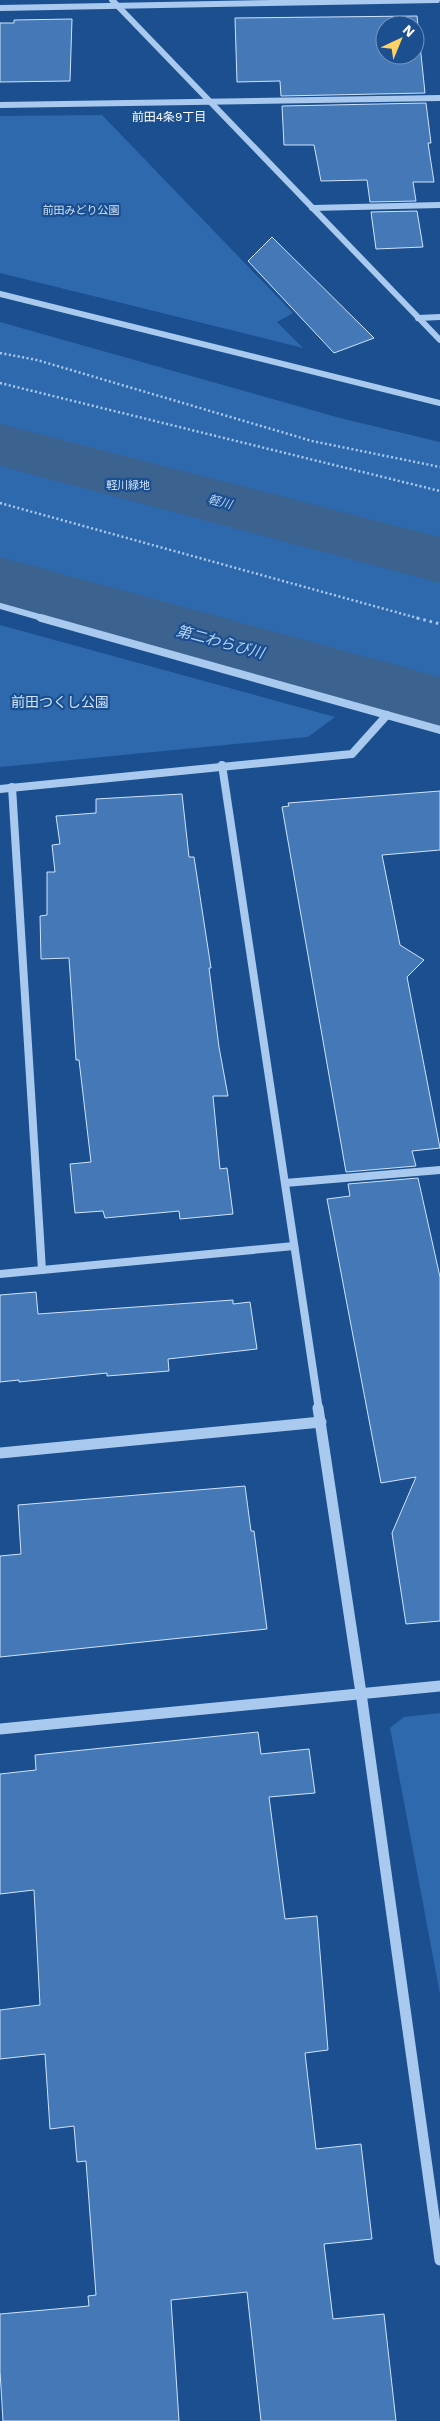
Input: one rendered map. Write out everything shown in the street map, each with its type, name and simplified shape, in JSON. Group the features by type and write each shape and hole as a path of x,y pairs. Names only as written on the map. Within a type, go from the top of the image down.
{"street":[{"path":"112,0 440,340"},
{"path":"0,8 438,0"},
{"path":"0,105 440,98"},
{"path":"312,208 440,205"},
{"path":"0,294 440,403"},
{"path":"418,318 440,317"},
{"path":"0,606 440,730"},
{"path":"0,789 352,754 387,715"},
{"path":"222,766 361,1693 440,2260"},
{"path":"12,787 42,1270"},
{"path":"284,1182 440,1170"},
{"path":"0,1274 294,1246"},
{"path":"0,1453 321,1422"},
{"path":"0,1729 440,1686"}],"path":[{"path":"0,354 38,360 312,441 440,467"},
{"path":"0,384 440,492"},
{"path":"0,503 440,624"}],"green space":[{"name":"前田みどり公園","path":"102,115 293,313 277,322 303,348 0,273 0,116"},
{"name":"軽川緑地","path":"0,322 340,418 440,442 440,698 0,576"},
{"name":"前田つくし公園","path":"0,625 335,717 308,737 0,767"},
{"path":"440,1713 440,1994 390,1728 404,1717"}],"building":[{"path":"375,16 375,65 422,65 425,93 281,96 280,81 237,82 235,18"},
{"path":"72,19 70,81 0,82 0,23 14,23 14,20"},
{"path":"426,103 431,143 428,143 434,182 413,182 416,201 370,202 367,180 321,181 314,145 284,145 282,106"},
{"path":"417,211 423,247 376,249 371,212"},
{"path":"272,237 374,338 334,353 248,261"},
{"path":"440,791 440,850 382,855 400,945 424,960 407,977 440,1148 412,1151 416,1166 346,1172 282,807 289,806 288,803"},
{"path":"182,794 189,857 194,857 211,968 209,968 219,1047 228,1096 213,1096 220,1169 227,1168 233,1214 180,1219 179,1211 105,1218 103,1211 75,1213 70,1164 91,1162 79,1060 76,1060 69,958 41,959 40,916 47,915 47,872 55,872 52,845 60,844 56,816 96,813 96,799"},
{"path":"418,1178 440,1277 440,1621 406,1624 392,1533 416,1477 381,1483 327,1199 350,1196 348,1184"},
{"path":"36,1292 38,1314 233,1300 233,1304 250,1302 257,1349 168,1359 169,1371 107,1376 107,1373 19,1382 19,1380 0,1382 0,1295"},
{"path":"245,1486 251,1531 254,1531 267,1629 0,1657 0,1556 21,1554 18,1505"},
{"path":"258,1732 261,1754 309,1749 315,1793 269,1797 285,1919 317,1916 328,2050 305,2053 316,2149 361,2144 372,2239 324,2244 333,2319 384,2314 396,2421 261,2421 247,2292 171,2300 179,2421 3,2421 0,2371 0,2314 89,2306 88,2296 96,2295 86,2161 77,2162 74,2126 50,2129 45,2054 0,2059 0,2010 40,2005 34,1890 0,1894 0,1774 36,1770 35,1755"}],"waterway":[{"name":"軽川","path":"0,445 440,560"},
{"name":"第二わらび川","path":"0,581 440,703"}],"district":[{"name":"前田4条9丁目","path":"169,117"}]}
